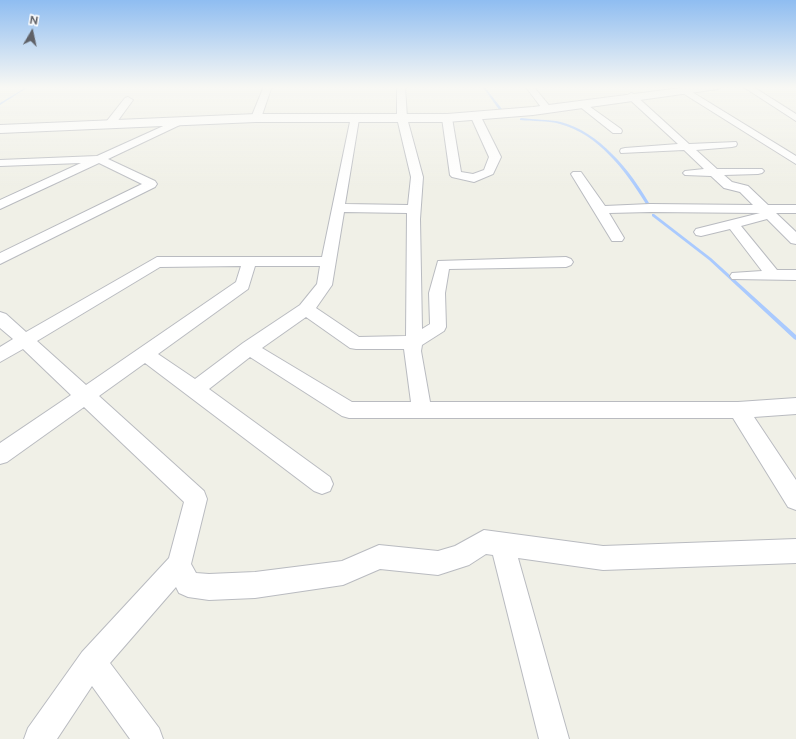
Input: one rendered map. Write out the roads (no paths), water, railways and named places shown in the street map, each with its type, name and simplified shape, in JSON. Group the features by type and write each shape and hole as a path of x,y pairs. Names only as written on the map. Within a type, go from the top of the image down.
{"main road":[{"path":"0,129 194,120"}],"street":[{"path":"110,124 113,120"},
{"path":"195,389 249,348 306,309 324,285 354,120"},
{"path":"403,120 417,177 414,209 414,342 412,351 422,410"},
{"path":"447,120 456,174 474,178 489,172 495,157 478,120"},
{"path":"603,120 617,131"},
{"path":"661,120 687,147 728,185 744,189 796,240"},
{"path":"732,120 796,161"},
{"path":"0,205 181,121"},
{"path":"625,151 732,144"},
{"path":"0,162 98,159 151,184 0,259"},
{"path":"689,173 758,171"},
{"path":"577,174 601,210 617,238"},
{"path":"338,208 414,209"},
{"path":"601,210 767,211 796,209"},
{"path":"701,232 733,224 767,211"},
{"path":"733,224 773,275"},
{"path":"0,355 157,262 328,262"},
{"path":"0,455 243,284 249,262"},
{"path":"306,309 356,343 414,342 438,327 437,293 443,264 566,262"},
{"path":"737,276 796,275"},
{"path":"0,318 196,499 179,565 92,662 39,739"},
{"path":"249,348 349,410 738,410 796,406"},
{"path":"145,354 195,389 322,484"},
{"path":"738,410 796,499"},
{"path":"179,565 188,584 209,587 255,585 343,573 379,557 438,563 460,556 484,542 603,558 796,551"},
{"path":"502,544 554,739"},
{"path":"92,662 148,739"}],"waterway":[{"path":"544,120 561,123 574,128 599,144 632,179 647,203"},
{"path":"653,215 710,259 796,338"}]}
